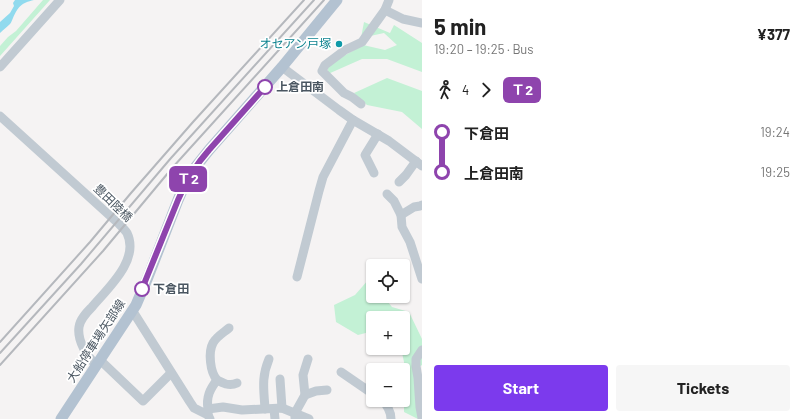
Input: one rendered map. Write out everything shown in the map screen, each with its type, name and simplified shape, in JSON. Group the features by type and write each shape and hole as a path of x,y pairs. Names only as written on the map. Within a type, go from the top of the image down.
{"main road":[{"name":"大船停車場矢部線","path":"61,419 132,310 148,277 188,178 209,150 282,67 337,0"}],"street":[{"path":"0,67 60,0"},
{"path":"361,104 344,93 322,71 325,65 345,50 362,42 385,10 389,0"},
{"path":"385,10 403,19 422,23"},
{"path":"282,67 353,120 389,141 419,164 398,182"},
{"name":"豊田陸橋","path":"0,116 127,233 130,251 124,268 86,314 79,327 81,344 91,360 98,362"},
{"path":"298,277 319,190 353,120"},
{"path":"374,173 365,156 378,134"},
{"path":"387,194 394,201 402,215 402,227 410,242 422,279"},
{"path":"402,215 414,207 422,205"},
{"path":"132,310 194,408 209,415"},
{"path":"229,328 218,337 212,345 210,362 217,380 230,385 237,383"},
{"path":"422,350 416,359 416,366 422,418"},
{"path":"269,359 265,370 263,384 273,409 275,419"},
{"path":"295,416 305,395 302,376 308,359"},
{"path":"98,362 143,401 171,373"},
{"path":"340,372 366,389"},
{"path":"273,409 280,379"},
{"path":"209,415 208,394 217,380"},
{"path":"305,395 316,391 327,390"},
{"path":"209,415 224,407 242,410 273,409 308,419"},
{"path":"387,407 391,419"}],"green space":[{"path":"43,0 50,0 0,56 0,46 16,31"},
{"path":"364,22 390,33 394,25 422,43 422,72 387,59 362,59 328,74 328,65 363,45 385,50 397,45 384,33 361,38"},
{"path":"387,78 422,91 422,129 402,112 367,105 354,93"},
{"path":"366,282 366,303 389,303 392,307 406,311 366,311 366,333 358,335 336,322 334,305 355,295"},
{"path":"410,314 422,339 422,365 419,367 418,419 404,412 404,407 410,407 410,363 404,362 402,355 410,355"}],"water":[{"path":"15,0 34,0 20,6 10,24 0,33 0,22 10,13 14,6 13,3"}],"railway":[{"path":"0,342 90,242 193,122 304,0"},
{"path":"0,353 81,264 171,158 314,0"},
{"path":"0,365 103,251 173,167 324,0"}],"bus line":[{"name":"Ｔ2","path":"142,289 188,178 209,150 265,87"}],"place":[{"name":"オセアン戸塚","path":"339,44"},
{"name":"上倉田南","path":"265,87"},
{"name":"下倉田","path":"142,289"}]}
